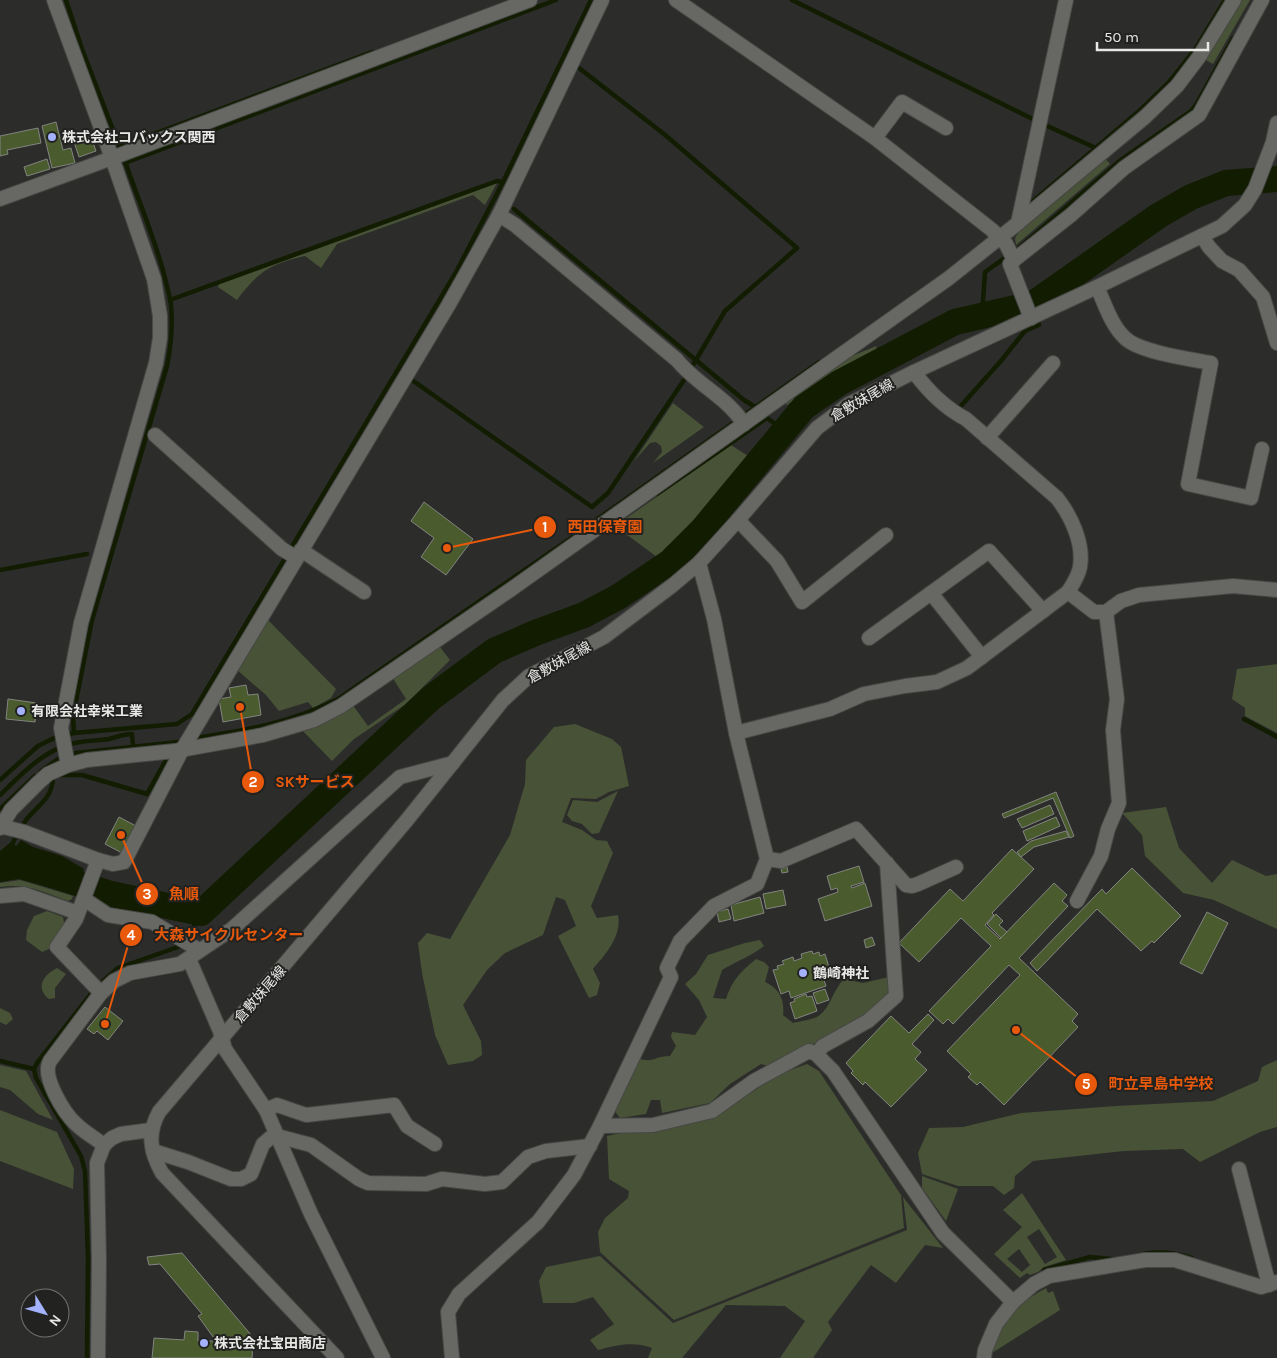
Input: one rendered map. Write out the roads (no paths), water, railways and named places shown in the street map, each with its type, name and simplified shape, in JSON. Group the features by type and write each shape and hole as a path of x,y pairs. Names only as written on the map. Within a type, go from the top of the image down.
{"street":[{"path":"54,0 154,279 160,316 160,338 156,363 80,623 61,728 68,763"},
{"path":"0,199 530,0"},
{"path":"602,0 499,216 448,306 299,554 174,751 124,862 113,864 98,860 20,831 0,827 11,810 38,783 48,774 68,763 174,751 263,735 314,720 341,706 513,588 741,420 949,278 999,237 1020,215 1144,117 1177,86 1199,57 1234,0"},
{"path":"676,0 875,138 999,237 1013,259"},
{"path":"1020,215 1066,0"},
{"path":"1029,315 1010,264 1013,259 1070,215 1124,168 1199,115 1262,0"},
{"path":"875,138 902,102 946,128"},
{"name":"倉敷妹尾線","path":"151,1130 162,1108 269,984 453,763 502,700 529,676 604,637 674,585 699,563 817,428 833,415 866,394 1029,315 1097,287 1222,226 1244,206 1255,189 1273,142 1277,122"},
{"path":"499,216 515,225 677,360 688,373 730,405 741,420"},
{"path":"1202,236 1222,261 1238,270 1263,297 1277,343"},
{"path":"1097,287 1112,320 1126,339 1141,348 1211,363 1188,484 1252,498 1262,449"},
{"path":"988,438 1053,363"},
{"path":"736,733 830,709 864,694 936,682 967,668 1068,592 1077,577 1080,566 1079,550 1074,525 1066,509 1057,498 966,419 951,411 923,384 914,372"},
{"path":"155,435 282,549 299,554 364,592"},
{"path":"738,520 777,561 802,602 886,535"},
{"path":"869,638 989,551 1043,611"},
{"path":"452,1358 448,1312 459,1294 538,1222 574,1175 600,1126 671,977 668,968 680,941 714,906 757,884 767,859 736,733 714,619 699,563"},
{"path":"1068,592 1094,612 1106,612 1122,601 1139,594 1233,586 1277,590"},
{"path":"931,593 982,657"},
{"path":"1077,902 1101,856 1108,829 1119,803 1114,730 1117,699 1106,612"},
{"path":"104,1145 69,1116 52,1087 47,1068 97,989 130,974 180,964 215,942 232,929 400,777 453,763"},
{"path":"767,859 781,861 856,829 906,885 912,886 956,867"},
{"path":"97,989 57,947 78,914 98,860"},
{"path":"816,1054 823,1046 868,1021 896,996 887,864"},
{"path":"0,896 24,894 78,914"},
{"path":"85,896 108,915 152,922 194,955 225,1049 266,1110 311,1214 383,1358"},
{"path":"600,1126 653,1125 712,1111 754,1081 809,1051 816,1054 833,1071 943,1233 1013,1302"},
{"path":"266,1110 277,1105 306,1115 394,1104 407,1126 435,1144"},
{"path":"98,1358 97,1163 104,1145 112,1138 121,1134 151,1130 153,1151 158,1166 168,1179 337,1358"},
{"path":"153,1151 231,1179 240,1179 251,1174 263,1144 270,1138 277,1136 311,1145 368,1183 426,1184 442,1179 485,1184 502,1182 528,1157 546,1151 590,1146"},
{"path":"984,1358 985,1350 996,1324 1013,1302 1034,1284 1049,1276 1145,1260 1175,1260 1262,1287 1273,1284 1239,1169"}],"waterway":[{"path":"66,0 82,49 120,148"},
{"path":"125,163 556,0"},
{"path":"0,780 38,746 52,739 74,733 177,724 192,714 455,274 503,182 591,0"},
{"path":"792,0 1045,125 1096,148"},
{"path":"1025,208 1138,112 1170,81 1196,48 1225,0"},
{"path":"982,316 985,272 1019,248 1122,159 1191,111 1233,38"},
{"path":"119,147 372,52"},
{"path":"412,380 592,507 608,493 684,380 725,311 797,248 664,134 579,68"},
{"path":"74,733 73,716 92,620 170,351 171,305 165,278 125,161"},
{"path":"0,869 21,865 111,894 201,913 431,698 494,651 584,615 618,597 670,562 702,530 804,407 839,383 955,322 1033,304 1158,216 1191,197 1226,183 1277,179"},
{"path":"170,300 497,181 503,182"},
{"path":"514,209 744,400 755,407"},
{"path":"959,408 1025,331 1039,325 1038,321"},
{"path":"196,738 286,720 338,699 568,540 819,362"},
{"path":"657,494 767,418 785,431"},
{"path":"0,570 87,554"},
{"path":"1244,719 1277,737"},
{"path":"0,795 32,765 60,748 80,742 132,734 133,746"},
{"path":"11,848 15,837 26,820 47,797 53,778 56,775 82,775 147,794 176,742"},
{"path":"41,771 58,759 76,753 178,742"},
{"path":"0,809 35,776"},
{"path":"190,933 201,913"},
{"path":"103,981 118,968 178,947"},
{"path":"87,1358 88,1258 85,1171 81,1156 36,1078 34,1069 94,990"},
{"path":"0,1061 34,1069"},
{"path":"1143,1254 1168,1253 1192,1258"},
{"path":"1044,1270 1090,1257 1111,1259"}],"place":[{"name":"株式会社コバックス関西","path":"52,137"},
{"name":"西田保育園","path":"447,548"},
{"name":"SKサービス","path":"240,707"},
{"name":"有限会社幸栄工業","path":"21,711"},
{"name":"魚順","path":"121,835"},
{"name":"鶴崎神社","path":"803,973"},
{"name":"大森サイクルセンター","path":"105,1024"},
{"name":"町立早島中学校","path":"1016,1030"},
{"name":"株式会社宝田商店","path":"204,1343"}]}
